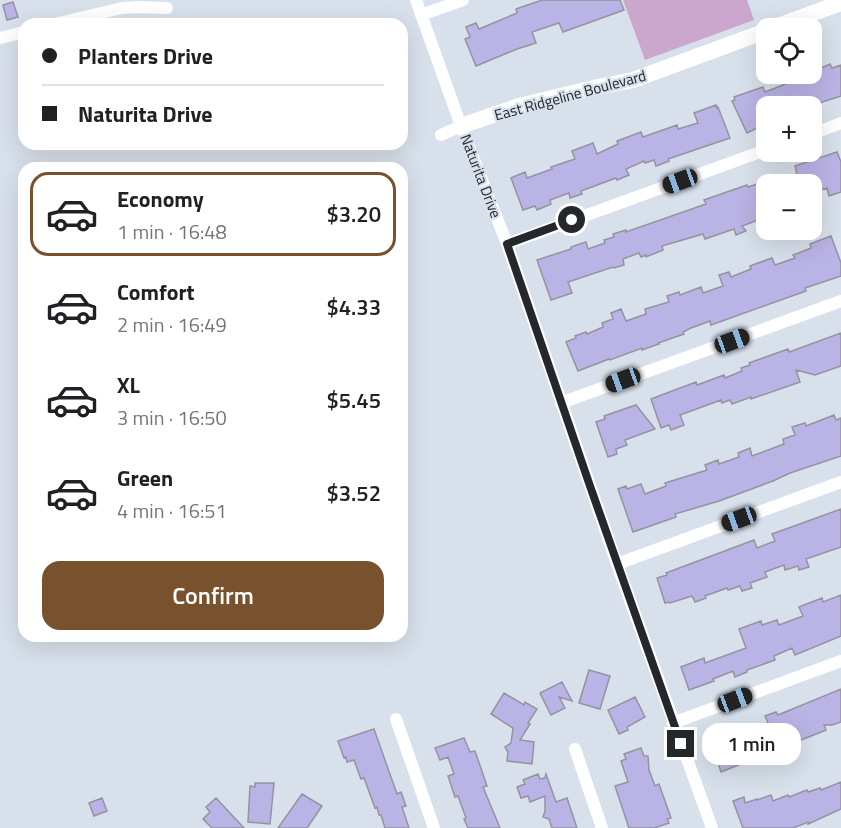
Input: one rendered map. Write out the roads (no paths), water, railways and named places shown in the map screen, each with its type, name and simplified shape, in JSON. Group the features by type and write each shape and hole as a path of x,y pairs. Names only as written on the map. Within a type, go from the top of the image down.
{"street":[{"name":"Naturita Drive","path":"416,0 461,126 507,244 711,828"},
{"path":"421,15 462,0"},
{"path":"800,18 841,3"},
{"path":"80,18 122,8 167,8"},
{"path":"0,38 18,34"},
{"name":"East Ridgeline Boulevard","path":"441,135 519,106 633,80 756,34"},
{"path":"822,130 841,123"},
{"path":"507,244 756,154"},
{"path":"561,404 841,301"},
{"path":"617,564 841,482"},
{"path":"673,723 841,661"},
{"path":"396,719 434,828"},
{"path":"575,749 602,828"}]}
